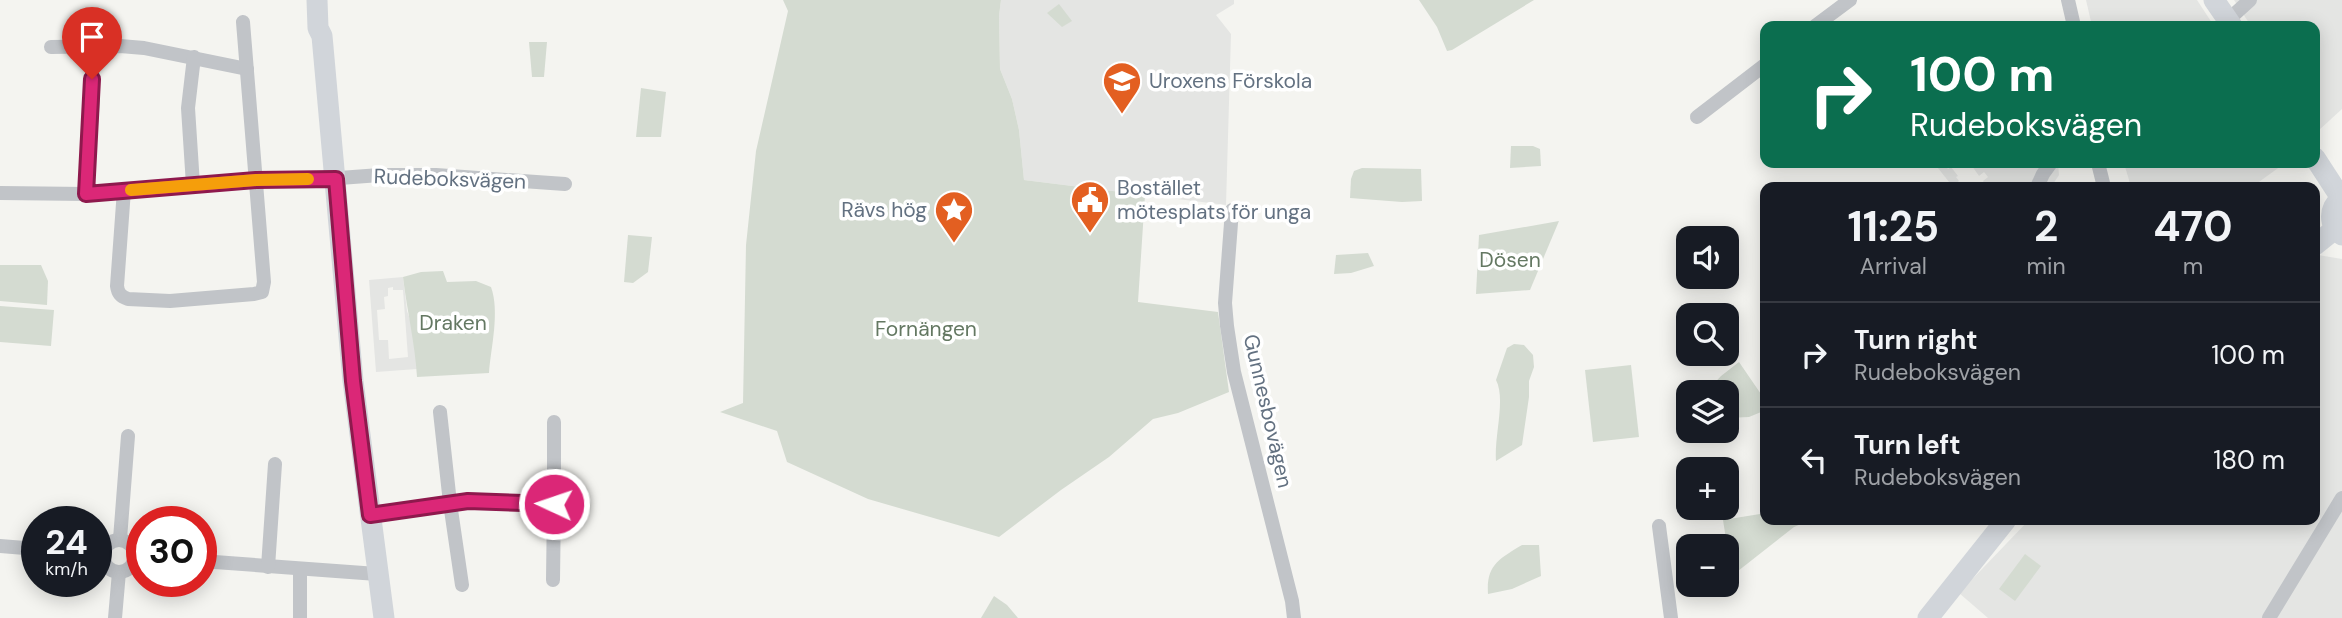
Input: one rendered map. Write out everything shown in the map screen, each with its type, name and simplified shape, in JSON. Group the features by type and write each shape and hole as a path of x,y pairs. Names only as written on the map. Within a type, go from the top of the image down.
{"street":[{"path":"317,0 317,28 322,36"},
{"path":"325,0 325,28 322,36 353,381 384,618"},
{"path":"1822,21 1850,0"},
{"path":"2068,0 2073,21"},
{"path":"2214,0 2229,21"},
{"path":"2232,21 2250,0"},
{"path":"124,190 117,286 122,297 170,301 262,292 264,287 243,22"},
{"path":"86,194 93,99 92,46"},
{"path":"51,47 144,48 247,69"},
{"path":"193,185 188,108 194,57"},
{"path":"1697,117 1760,69"},
{"path":"2320,165 2342,197 2331,213 2339,232 2320,242"},
{"name":"Rudeboksvägen","path":"0,193 86,194 256,180 436,175 565,184"},
{"name":"Gunnesbovägen","path":"1232,210 1225,303 1227,326 1234,372 1290,592 1294,618"},
{"path":"440,412 462,585"},
{"path":"553,580 554,422"},
{"path":"120,540 128,436"},
{"path":"268,567 275,464"},
{"path":"2269,618 2342,498"},
{"path":"370,515 491,500 554,504"},
{"path":"1928,618 2002,525"},
{"path":"1659,526 1671,618"},
{"path":"112,542 120,540 126,543"},
{"path":"0,546 21,548"},
{"path":"217,562 377,575"},
{"path":"300,569 300,618"},
{"path":"112,570 119,572 126,570"},
{"path":"116,618 119,572"}],"shaded area":[{"name":"Uroxens Förskola","path":"1001,0 1234,0 1234,4 1216,15 1231,34 1226,205 1024,180 1019,130 1012,99 1000,69"},
{"path":"2086,0 2197,0 2211,21 2091,21"},
{"path":"2234,0 2342,0 2342,109 2320,129 2320,21 2248,21"},
{"path":"1938,168 1952,168 1959,181 1949,182"},
{"path":"1973,168 2058,168 2059,175 2054,182 1984,182 1988,177 1984,172 1979,176"},
{"path":"2125,168 2278,168 2259,182 2130,182"},
{"path":"2320,255 2342,259 2342,618 1988,618 1959,593 2024,525 2320,525"},
{"path":"403,277 407,311 413,328 417,369 376,372 369,280","holes":["393,287 393,290 403,290 408,357 389,359 388,340 379,340 377,310 385,309 384,297 388,296 388,288"]}],"green space":[{"name":"Fornängen","path":"783,0 1001,0 1000,69 1012,99 1019,130 1024,180 1145,195 1138,302 1218,312 1229,392 1178,413 1153,419 1109,457 999,537 868,499 787,462 777,431 720,412 743,403 746,245 756,151 788,11"},
{"path":"1419,0 1534,0 1447,51 1437,27"},
{"path":"1059,4 1072,21 1062,27 1047,13"},
{"path":"529,42 547,42 544,77 532,77"},
{"path":"641,88 666,92 661,137 636,137"},
{"path":"1511,146 1533,146 1540,149 1541,166 1510,168"},
{"path":"1362,168 1421,169 1422,201 1350,198 1354,171"},
{"name":"Dösen","path":"1559,221 1530,290 1476,294 1479,235"},
{"path":"628,235 652,237 648,272 633,283 624,282"},
{"path":"1368,253 1374,266 1351,273 1334,274 1336,255"},
{"path":"0,265 41,265 48,281 47,305 0,301"},
{"name":"Draken","path":"443,271 447,282 476,281 491,287 495,318 489,373 417,377 403,277 421,272"},
{"path":"0,306 54,310 51,346 0,342"},
{"path":"1514,344 1524,345 1533,355 1534,367 1529,381 1522,445 1496,461 1500,397 1496,380 1507,348"},
{"path":"1739,362 1760,393 1760,412 1739,417 1739,380 1717,380 1734,366 1739,366"},
{"path":"1631,365 1639,437 1593,442 1585,370"},
{"path":"1760,514 1760,525 1799,525 1739,570 1739,534 1725,534 1723,520 1739,520 1739,517"},
{"path":"1522,545 1539,545 1541,576 1512,589 1488,594 1492,569 1507,554"},
{"path":"2025,554 2041,566 2015,601 1999,589"},
{"path":"994,596 1007,605 1018,618 981,618"}],"slow traffic":[{"path":"131,190 256,180 308,179"}],"place":[{"name":"Uroxens Förskola","path":"1122,115"},
{"name":"Bostället mötesplats för unga","path":"1090,234"},
{"name":"Rävs hög","path":"954,244"}],"route":[{"path":"92,79 86,194 256,180 336,179 353,381 370,515 468,501 554,504"}]}
